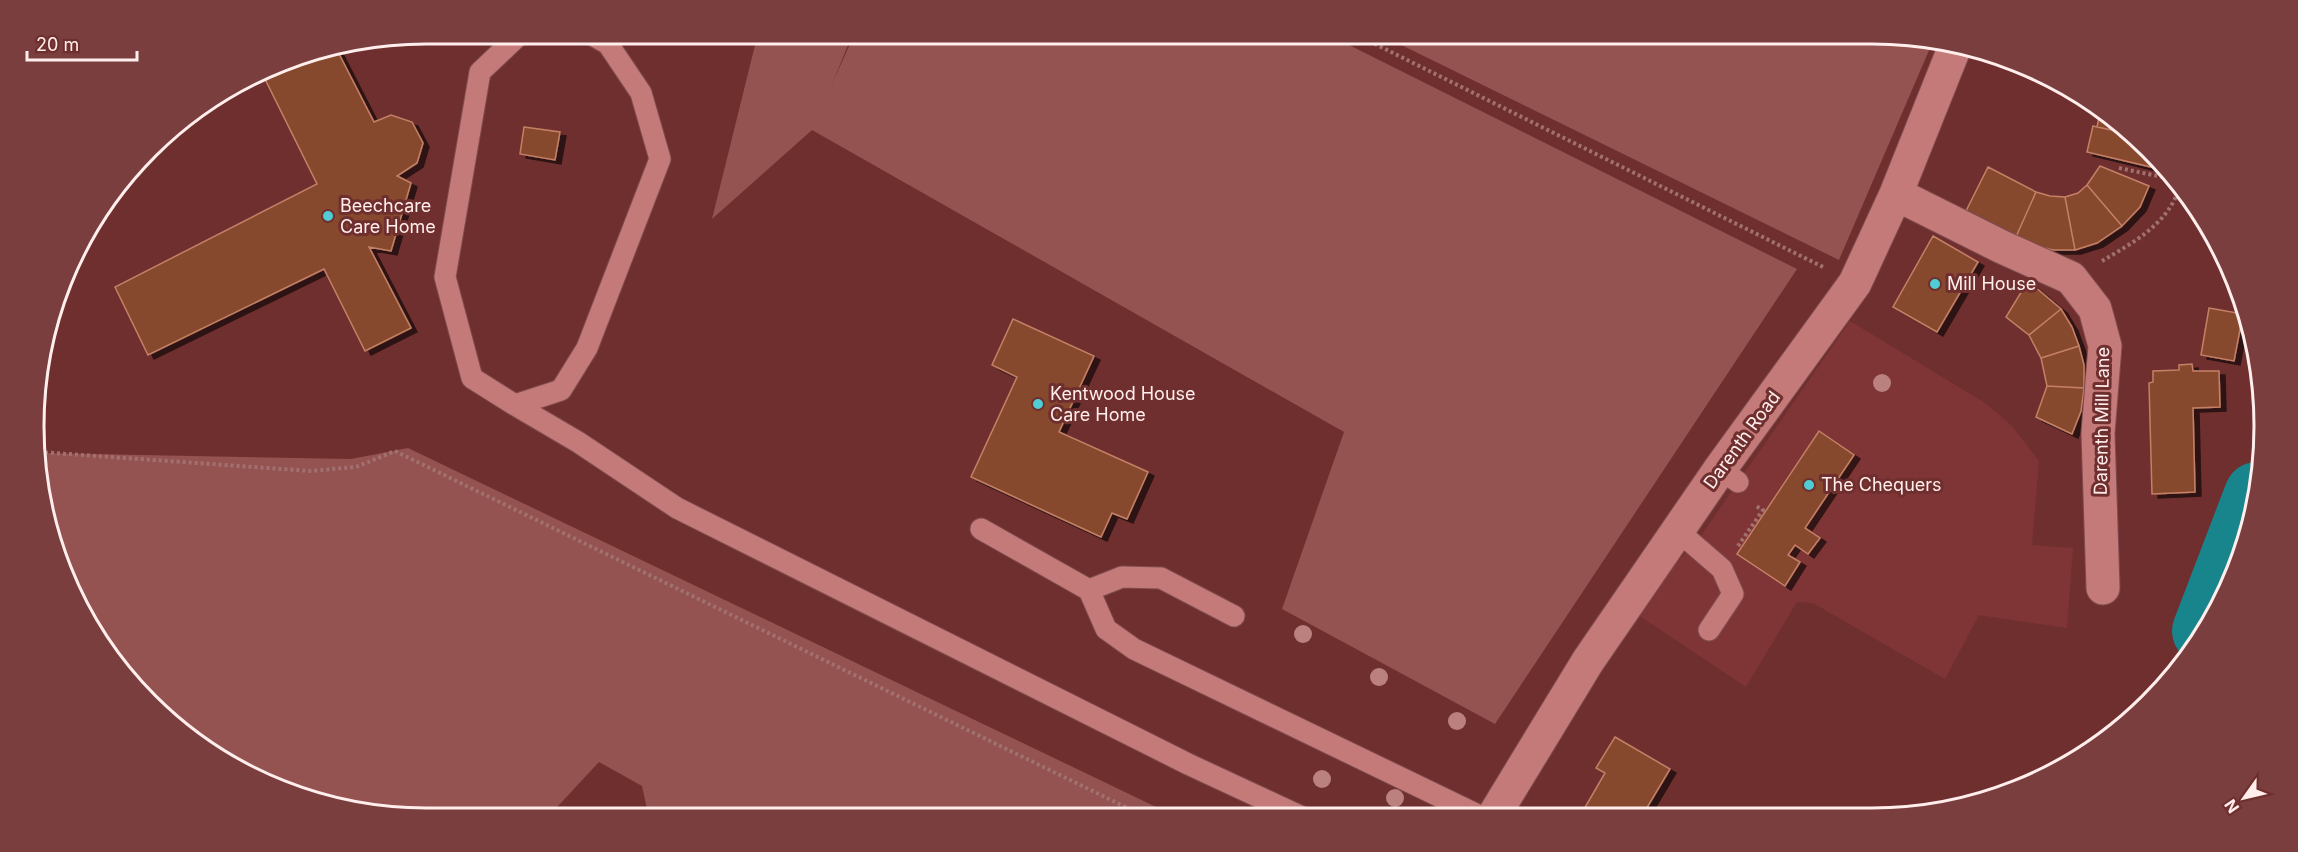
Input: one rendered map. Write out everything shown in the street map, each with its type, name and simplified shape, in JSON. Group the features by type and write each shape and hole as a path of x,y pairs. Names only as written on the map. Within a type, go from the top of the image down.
{"street":[{"name":"Darenth Road","path":"1498,808 1588,661 1678,531 1729,476 1855,283 1896,194 1953,52"},
{"name":"Darenth Mill Lane","path":"1896,194 2004,241 2071,278 2095,309 2105,346 2098,433 2103,588"}],"lane":[{"path":"510,44 480,72 445,277 472,378 578,442 677,508 1188,764 1283,808"},
{"path":"515,405 561,390 587,348 660,159 641,93 608,44"},
{"path":"981,529 1089,590 1106,629 1134,649 1463,808"},
{"path":"1678,531 1722,569 1733,594 1709,630"},
{"path":"1089,590 1122,577 1161,578 1234,616"}],"path":[{"path":"1375,44 1855,283"},
{"path":"2119,168 2162,177"},
{"path":"2071,278 2142,237 2176,202 2177,196"},
{"path":"44,452 310,471 356,467 395,451 1128,808"},
{"path":"1722,569 1763,510 1756,506"}],"shaded area":[{"path":"755,44 848,44 832,84 850,44 1347,44 1797,269 1495,724 1282,609 1344,432 812,130 712,219"},
{"path":"1399,44 1897,44 1930,48 1839,260"},
{"path":"1850,321 1985,403 2011,425 2039,461 2032,545 2073,548 2067,628 1979,615 1945,679 1813,603 1797,602 1746,687 1631,610 1698,540"},
{"path":"408,448 1158,808 647,808 642,786 599,762 556,808 401,808 351,801 280,779 213,744 174,714 138,678 108,639 83,595 64,549 51,501 44,453 351,459"}],"building":[{"name":"Beechcare Care Home","path":"339,54 374,122 391,115 412,122 423,143 417,163 397,176 411,183 391,251 369,247 411,328 365,351 324,269 148,355 115,287 317,184 265,79 303,64"},
{"path":"2099,118 2115,131 2097,127"},
{"path":"2093,126 2115,131 2154,168 2087,152"},
{"path":"524,127 560,132 555,160 520,154"},
{"path":"2100,166 2149,186 2140,207 2122,226 2087,185"},
{"path":"1988,167 2036,192 2015,239 1965,213"},
{"path":"2087,185 2122,226 2097,243 2075,250 2065,197 2078,193"},
{"path":"2036,192 2065,197 2075,250 2053,250 2015,239"},
{"name":"Mill House","path":"1933,236 1978,262 1937,332 1893,307"},
{"path":"2028,281 2061,309 2029,335 2006,317"},
{"path":"2209,308 2237,313 2241,326 2234,361 2201,355"},
{"path":"2061,309 2072,327 2079,346 2041,358 2029,335"},
{"name":"Kentwood House Care Home","path":"1013,319 1094,356 1059,432 1148,472 1127,519 1112,513 1101,537 971,477 1017,377 992,365"},
{"path":"2079,346 2084,365 2084,388 2047,386 2041,358"},
{"path":"2192,364 2193,371 2219,371 2220,407 2193,408 2195,492 2152,494 2149,383 2153,382 2153,371 2179,370 2179,365"},
{"path":"2047,386 2084,388 2081,411 2072,434 2036,417"},
{"name":"The Chequers","path":"1819,431 1854,455 1805,528 1820,538 1808,554 1795,545 1788,555 1800,562 1785,586 1737,554"},
{"path":"1615,737 1670,769 1647,808 1585,808 1605,773 1596,768"}],"place":[{"name":"Beechcare Care Home","path":"328,216"},
{"name":"Mill House","path":"1935,284"},
{"name":"Kentwood House Care Home","path":"1038,404"},
{"name":"The Chequers","path":"1809,485"}]}
